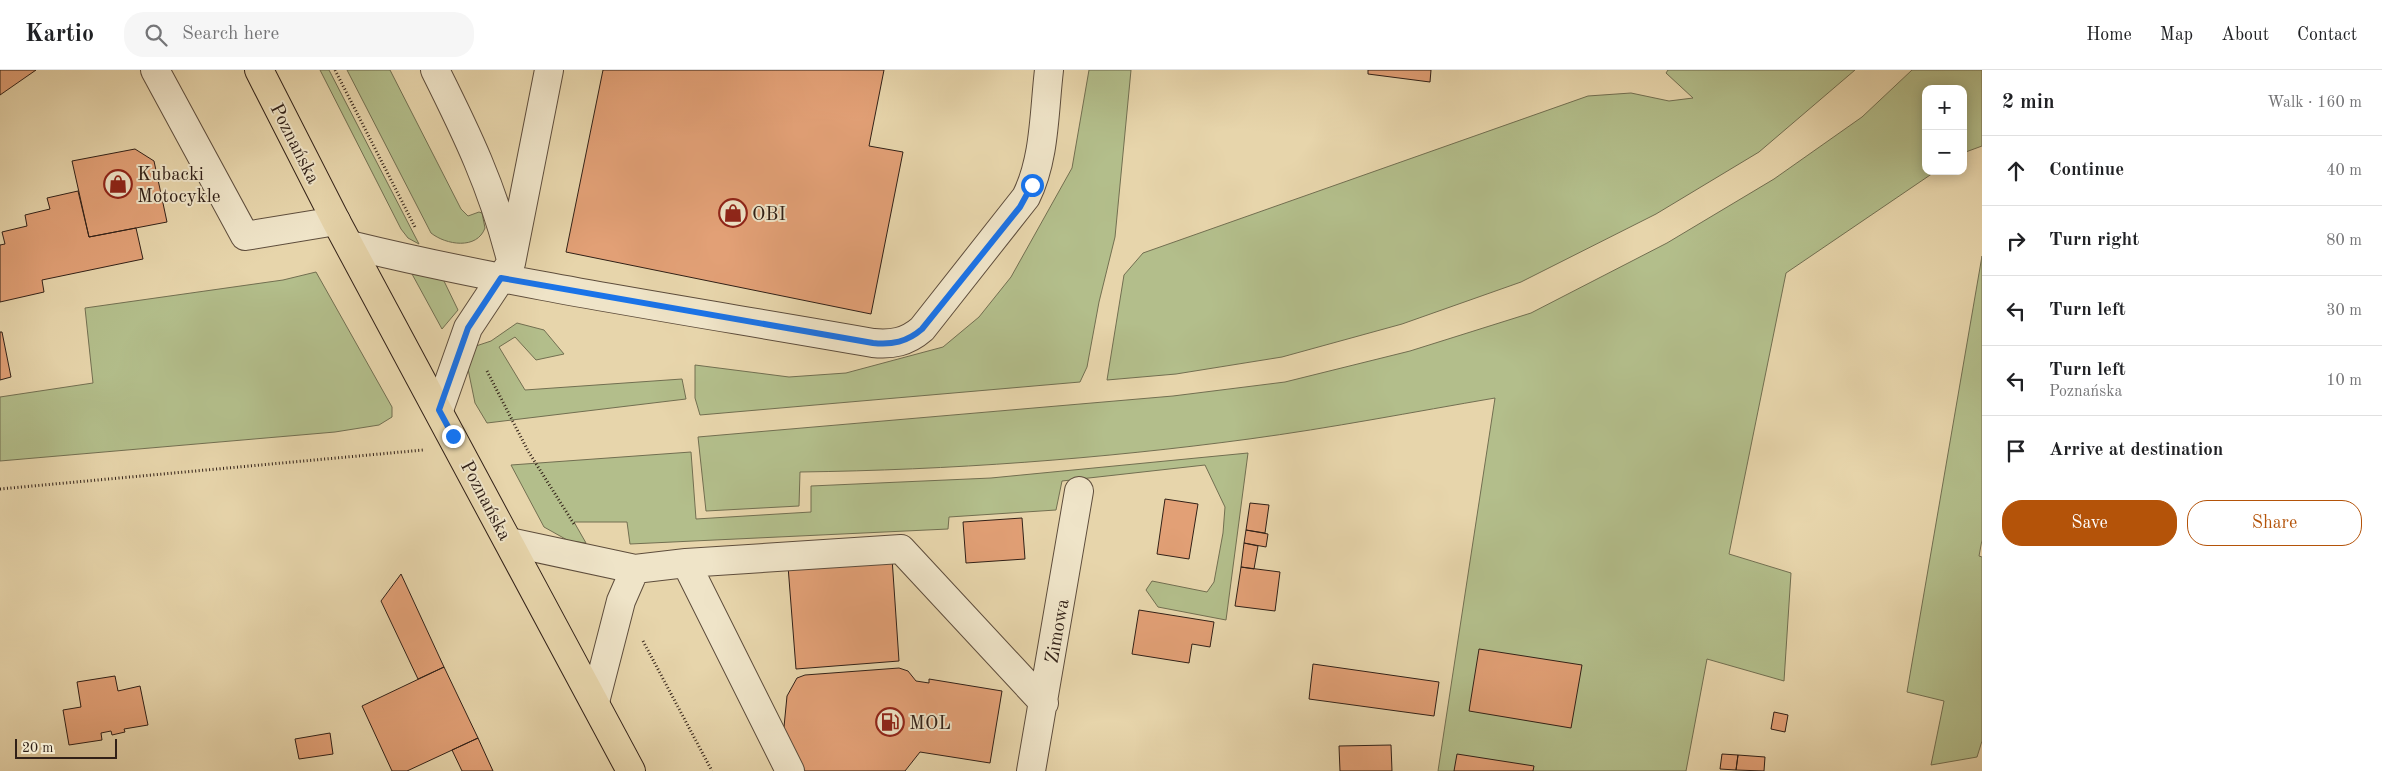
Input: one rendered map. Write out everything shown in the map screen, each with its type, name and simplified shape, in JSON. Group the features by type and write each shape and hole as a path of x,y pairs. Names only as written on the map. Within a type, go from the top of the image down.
{"main road":[{"name":"Poznańska","path":"259,70 336,221 459,447 631,771"}],"street":[{"path":"155,70 245,236 336,221"},
{"path":"434,70 468,135 498,209 506,270"},
{"path":"439,410 468,328 506,270 549,70"},
{"path":"350,245 436,266 506,270 873,343 886,345 901,342 913,337 922,329 1026,197 1032,185 1039,160 1049,70"},
{"name":"Zimowa","path":"1031,771 1079,491"},
{"path":"509,542 636,569 686,563 901,549 1044,703"},
{"path":"686,563 790,771"},
{"path":"595,702 621,600 636,569"}],"path":[{"path":"335,70 436,266"},
{"path":"468,328 528,451 598,560"},
{"path":"0,489 459,447"},
{"path":"621,600 712,771"}],"green space":[{"path":"320,70 329,70 419,244 408,238 401,229"},
{"path":"347,70 390,70 461,209 468,216 479,212 482,213 485,228 475,240 461,243 453,242 431,233"},
{"path":"1089,70 1131,70 1115,237 1099,302 1087,367 1080,382 700,415 695,398 695,365 789,377 846,373 943,347 979,317 1011,277 1072,168"},
{"path":"1668,70 1855,70 1759,152 1656,214 1521,282 1402,324 1282,357 1176,374 1107,380 1124,275 1143,253 1588,96 1631,93 1669,101 1693,98 1666,73"},
{"path":"1912,70 1982,70 1982,146 1967,152 1967,85 1922,85 1922,175 1930,175 1786,273 1729,554 1791,573 1784,681 1707,659 1686,771 1438,771 1495,398 1280,435 1081,458 912,469 800,472 799,506 706,511 698,437 1173,396 1285,382 1410,351 1531,313 1667,243 1774,179 1862,117"},
{"path":"1982,256 1982,540 1979,556 1982,557 1982,741 1977,757 1931,765 1944,701 1907,692"},
{"path":"316,272 392,407 392,417 379,425 335,432 0,461 0,397 93,383 85,308 283,280"},
{"path":"412,274 443,279 458,310 442,329"},
{"path":"517,323 544,330 564,354 536,360 515,337 499,347 525,390 682,379 686,399 487,423 475,403 468,369 476,346 491,341"},
{"path":"691,452 696,519 811,512 811,486 991,478 1248,453 1226,620 1158,607 1146,590 1152,581 1207,592 1214,582 1223,533 1225,507 1205,465 1062,481 1056,510 949,517 948,529 630,544 627,522 574,522 586,543 569,541 544,527 511,465"}],"building":[{"path":"0,70 36,70 0,95"},
{"name":"OBI","path":"603,70 884,70 869,146 903,152 871,314 566,252"},
{"path":"1368,70 1431,70 1430,82 1368,74"},
{"path":"135,149 154,161 167,222 89,237 72,161"},
{"path":"78,191 89,237 136,228 143,259 42,280 44,292 0,302 0,245 5,244 2,232 27,226 25,215 50,209 47,198"},
{"path":"0,332 2,332 11,377 0,380"},
{"path":"1165,499 1198,504 1189,559 1157,554"},
{"path":"1250,503 1269,505 1265,533 1246,530"},
{"path":"1022,518 1025,559 966,563 963,522"},
{"path":"1246,530 1268,534 1266,547 1244,543"},
{"path":"1244,543 1258,546 1254,569 1241,567"},
{"path":"892,558 899,661 796,669 788,566"},
{"path":"1241,567 1280,572 1275,611 1235,606"},
{"path":"401,574 444,667 418,679 381,601"},
{"path":"1139,610 1214,622 1210,647 1192,644 1189,663 1132,654"},
{"path":"1479,649 1582,665 1571,728 1469,711"},
{"path":"1313,664 1439,682 1434,716 1309,699"},
{"path":"444,667 478,738 407,771 392,771 362,706"},
{"name":"MOL","path":"899,668 908,671 916,681 929,683 929,679 1002,691 990,763 920,752 905,771 805,771 786,738 784,727 787,696 797,678 805,675"},
{"path":"115,676 118,691 140,686 148,725 124,729 125,732 112,735 111,731 101,733 102,740 69,745 63,710 81,707 77,682"},
{"path":"1774,712 1788,715 1785,732 1771,729"},
{"path":"330,733 333,754 299,759 295,739"},
{"path":"478,738 493,771 462,771 452,750"},
{"path":"1391,745 1392,771 1340,771 1339,746"},
{"path":"1457,754 1534,766 1533,771 1454,771"},
{"path":"1722,754 1738,755 1736,770 1720,769"},
{"path":"1738,755 1765,757 1764,771 1736,770"}],"place":[{"name":"Kubacki Motocykle","path":"118,184"},
{"name":"OBI","path":"733,213"},
{"name":"MOL","path":"890,722"}],"route":[{"path":"453,436 439,410 468,328 501,278 886,345 913,337 922,329 1020,207 1032,185"}]}
